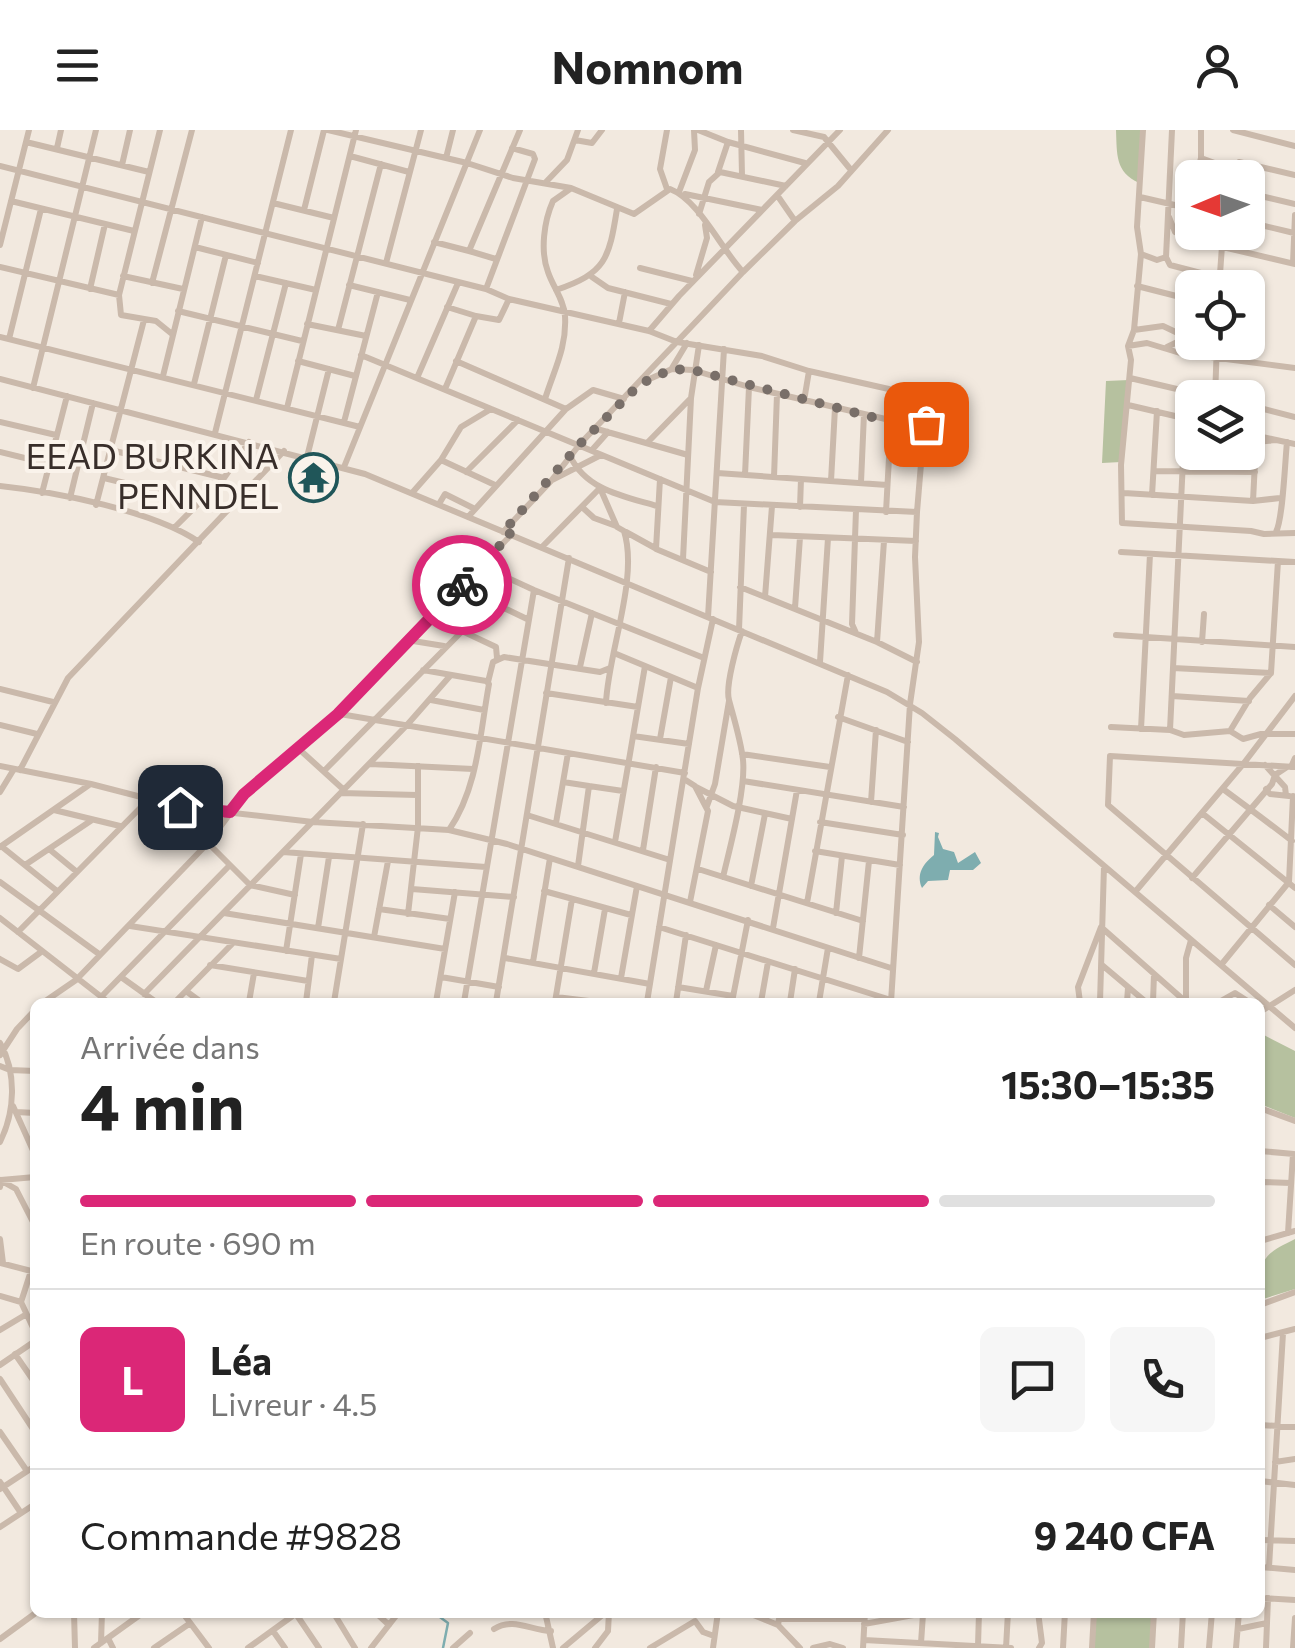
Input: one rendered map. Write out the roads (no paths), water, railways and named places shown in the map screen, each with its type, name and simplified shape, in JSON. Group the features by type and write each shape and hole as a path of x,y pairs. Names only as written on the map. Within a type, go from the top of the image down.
{"street":[{"path":"0,245 29,130"},
{"path":"57,148 61,130"},
{"path":"33,388 96,130"},
{"path":"122,165 130,130"},
{"path":"160,130 118,295 121,315 161,324 172,334"},
{"path":"152,282 192,130"},
{"path":"215,434 291,130"},
{"path":"304,210 326,130 356,134 500,175 571,188 636,214 668,188"},
{"path":"446,158 454,130"},
{"path":"344,467 480,130"},
{"path":"469,251 520,130"},
{"path":"545,183 566,160 578,130"},
{"path":"574,140 592,143 602,130"},
{"path":"668,130 660,166 668,188 762,210"},
{"path":"681,193 701,130 728,142 806,163"},
{"path":"742,130 742,175"},
{"path":"794,130 824,138 852,170"},
{"path":"649,331 840,130"},
{"path":"50,998 76,980 208,843 230,812 262,779 338,714 482,566 580,444 743,272 794,221 838,186 888,130"},
{"path":"1143,130 1137,227 1141,254 1134,330 1128,346 1130,378 1121,465 1122,523 1295,533"},
{"path":"1172,130 1166,257 1170,264 1191,270"},
{"path":"1201,130 1200,158 1204,160"},
{"path":"1232,130 1295,146"},
{"path":"386,263 419,131"},
{"path":"287,408 356,134"},
{"path":"26,142 149,172"},
{"path":"699,216 728,142"},
{"path":"486,289 528,181 534,155 512,148"},
{"path":"350,156 409,172"},
{"path":"338,330 381,164"},
{"path":"0,166 649,331 677,342 724,349 933,399 924,428 918,512 917,662 910,704 891,998"},
{"path":"1265,168 1295,175"},
{"path":"718,173 786,186"},
{"path":"545,399 563,354 565,310 544,253 547,218 552,201 571,188"},
{"path":"681,193 716,236 722,251 743,272"},
{"path":"777,195 794,221"},
{"path":"1140,196 1175,205"},
{"path":"1265,197 1295,204"},
{"path":"11,201 134,231"},
{"path":"273,203 334,218"},
{"path":"41,208 4,338 360,427"},
{"path":"556,290 592,277 615,229 617,208"},
{"path":"1238,250 1294,264 1295,215"},
{"path":"1169,217 1175,230"},
{"path":"163,376 202,218"},
{"path":"90,289 106,224"},
{"path":"694,280 707,238 705,224"},
{"path":"1265,226 1294,233"},
{"path":"434,242 496,259"},
{"path":"196,247 258,263"},
{"path":"194,384 226,254"},
{"path":"1141,254 1157,260 1166,257"},
{"path":"0,266 118,295"},
{"path":"640,268 694,280"},
{"path":"123,276 183,290"},
{"path":"255,276 316,290"},
{"path":"592,277 608,288 672,304"},
{"path":"418,378 458,282"},
{"path":"256,400 286,283"},
{"path":"349,285 410,300"},
{"path":"1137,286 1175,296"},
{"path":"344,422 378,292"},
{"path":"618,324 624,292"},
{"path":"447,308 499,320 509,298"},
{"path":"178,311 302,341"},
{"path":"445,389 476,316"},
{"path":"96,505 144,320"},
{"path":"308,324 366,336"},
{"path":"1134,330 1163,326 1175,331"},
{"path":"672,369 688,343"},
{"path":"1128,346 1147,343 1175,351"},
{"path":"1167,348 1175,343"},
{"path":"683,559 693,370 699,345"},
{"path":"647,998 711,618 724,349"},
{"path":"361,355 715,502 918,512"},
{"path":"1130,378 1215,398 1216,360"},
{"path":"1242,360 1295,368"},
{"path":"298,361 355,376"},
{"path":"456,362 566,409"},
{"path":"307,457 329,369"},
{"path":"640,384 672,369 693,370 804,401 924,428"},
{"path":"804,401 809,371"},
{"path":"0,380 344,467 820,662 910,704 1259,998"},
{"path":"744,475 749,387"},
{"path":"468,516 566,409 593,390 624,400"},
{"path":"774,477 777,394"},
{"path":"42,492 67,396"},
{"path":"648,442 691,398"},
{"path":"70,498 93,403"},
{"path":"1128,405 1175,416"},
{"path":"831,480 835,408"},
{"path":"412,493 461,427 491,409"},
{"path":"1265,410 1295,417"},
{"path":"1152,495 1157,412"},
{"path":"861,482 864,414"},
{"path":"466,472 518,420"},
{"path":"0,422 56,434"},
{"path":"886,512 891,422"},
{"path":"596,429 688,455"},
{"path":"592,450 608,432"},
{"path":"1265,438 1291,443 1280,498 1281,523 1276,534"},
{"path":"1254,502 1256,442 1276,440"},
{"path":"174,527 224,478 249,442"},
{"path":"111,450 224,478"},
{"path":"0,792 68,678 284,451"},
{"path":"0,452 49,464"},
{"path":"551,480 601,455"},
{"path":"570,456 576,468 600,488 656,506"},
{"path":"440,460 495,485"},
{"path":"1154,471 1182,470 1170,730"},
{"path":"1210,470 1255,472"},
{"path":"717,473 887,484"},
{"path":"104,478 199,501"},
{"path":"800,506 801,478"},
{"path":"656,548 660,480"},
{"path":"0,486 96,505 174,527 199,542"},
{"path":"542,547 600,488"},
{"path":"600,488 621,528 626,583 606,704"},
{"path":"1124,493 1254,502 1280,498"},
{"path":"439,504 446,494 473,508"},
{"path":"690,902 740,630 744,505"},
{"path":"765,597 772,506"},
{"path":"582,507 594,518 711,572"},
{"path":"848,626 856,510"},
{"path":"772,535 916,541"},
{"path":"795,608 800,537"},
{"path":"820,662 828,538"},
{"path":"877,642 884,541"},
{"path":"1121,552 1295,562"},
{"path":"1141,729 1150,554"},
{"path":"497,998 569,558"},
{"path":"1230,731 1271,673 1278,561"},
{"path":"429,564 457,590 528,619"},
{"path":"482,566 704,658"},
{"path":"740,587 848,626 856,634 917,662"},
{"path":"465,998 534,590"},
{"path":"325,770 490,603"},
{"path":"580,667 592,613"},
{"path":"1202,642 1204,614"},
{"path":"449,830 461,812 473,770 488,682 497,658 496,647 462,630"},
{"path":"1116,635 1295,647"},
{"path":"407,640 445,646"},
{"path":"614,654 698,688"},
{"path":"497,658 522,658 600,672 610,668"},
{"path":"616,842 645,666"},
{"path":"1173,668 1271,673"},
{"path":"423,670 488,682"},
{"path":"807,904 848,675"},
{"path":"144,994 408,725 450,676"},
{"path":"660,739 671,677"},
{"path":"0,690 53,702"},
{"path":"546,693 638,708"},
{"path":"1172,696 1249,701"},
{"path":"1135,892 1295,696"},
{"path":"430,700 484,710"},
{"path":"723,876 742,782 742,754 729,701"},
{"path":"338,714 656,768 685,776 711,796 738,808 792,820"},
{"path":"838,717 908,742"},
{"path":"0,725 37,734"},
{"path":"1112,728 1170,730 1184,735 1230,731 1243,739 1295,734"},
{"path":"871,802 876,730"},
{"path":"633,736 689,744"},
{"path":"300,750 325,770 342,791 418,795"},
{"path":"556,823 568,752"},
{"path":"742,754 830,768"},
{"path":"1291,767 1110,756 1108,805 1295,965"},
{"path":"1192,878 1275,775 1291,767 1295,758"},
{"path":"368,764 473,770"},
{"path":"1221,965 1249,927 1292,885 1292,795 1264,765"},
{"path":"0,766 180,807 313,822 449,830 578,866 892,968"},
{"path":"408,914 418,827 418,766"},
{"path":"642,850 656,768"},
{"path":"563,782 623,791"},
{"path":"742,782 904,807"},
{"path":"57,890 0,846 91,784"},
{"path":"578,866 589,786"},
{"path":"695,786 706,807"},
{"path":"1222,788 1248,810 1272,822 1292,841"},
{"path":"1266,789 1270,794 1292,795"},
{"path":"773,928 797,790"},
{"path":"18,932 150,798"},
{"path":"180,807 208,843 250,885 295,895"},
{"path":"53,810 120,826"},
{"path":"1202,813 1292,885"},
{"path":"751,886 765,814"},
{"path":"527,815 670,860"},
{"path":"25,865 92,820"},
{"path":"820,822 903,835"},
{"path":"335,998 364,824"},
{"path":"49,849 77,872"},
{"path":"816,851 900,865"},
{"path":"282,852 486,866"},
{"path":"286,951 301,854"},
{"path":"836,913 842,856"},
{"path":"318,928 329,857"},
{"path":"533,962 550,858"},
{"path":"374,936 388,860"},
{"path":"859,958 870,860"},
{"path":"1100,998 1104,865"},
{"path":"105,998 120,977 229,866"},
{"path":"698,869 863,920"},
{"path":"0,882 98,954"},
{"path":"621,978 637,886"},
{"path":"412,889 514,897"},
{"path":"544,891 631,915"},
{"path":"437,998 455,892"},
{"path":"555,998 572,899"},
{"path":"1269,905 1295,928"},
{"path":"594,973 604,908"},
{"path":"379,910 450,919"},
{"path":"224,913 445,949"},
{"path":"0,918 101,998"},
{"path":"733,998 748,920"},
{"path":"128,925 341,959"},
{"path":"659,927 882,998"},
{"path":"1101,927 1182,998"},
{"path":"1079,998 1078,987 1101,927"},
{"path":"677,998 686,935"},
{"path":"1186,998 1186,958 1192,940"},
{"path":"179,998 233,943"},
{"path":"706,991 716,944"},
{"path":"820,998 828,948"},
{"path":"0,959 18,969 41,952"},
{"path":"306,998 312,955"},
{"path":"504,958 650,984"},
{"path":"762,998 768,962"},
{"path":"1099,963 1144,998"},
{"path":"210,965 308,981"},
{"path":"791,998 795,969"},
{"path":"1151,998 1154,973"},
{"path":"251,998 254,974"},
{"path":"120,977 150,998"},
{"path":"440,977 499,987"},
{"path":"1127,998 1128,987"},
{"path":"678,988 730,998"},
{"path":"1265,1008 1295,990"},
{"path":"186,991 196,998"},
{"path":"1265,1003 1295,1028"},
{"path":"30,1015 1,1049 10,1070 15,1112 30,1144"},
{"path":"0,1066 30,1071"},
{"path":"0,1142 12,1100"},
{"path":"1265,1110 1295,1121"},
{"path":"15,1112 30,1113"},
{"path":"1265,1151 1294,1154 1291,1232 1265,1240"},
{"path":"0,1182 30,1178"},
{"path":"0,1182 16,1189 30,1216"},
{"path":"1265,1182 1291,1183"},
{"path":"0,1239 2,1263 30,1271"},
{"path":"30,1280 22,1302 30,1323"},
{"path":"1265,1302 1295,1292"},
{"path":"0,1296 22,1302"},
{"path":"0,1330 25,1314"},
{"path":"1265,1337 1295,1329"},
{"path":"1283,1333 1271,1541 1265,1567 1295,1570"},
{"path":"0,1364 30,1344"},
{"path":"15,1354 30,1376"},
{"path":"0,1379 30,1425"},
{"path":"0,1397 8,1392"},
{"path":"1265,1426 1295,1427"},
{"path":"0,1432 27,1471"},
{"path":"1275,1462 1295,1459"},
{"path":"21,1513 1,1486 30,1469"},
{"path":"1265,1482 1295,1485"},
{"path":"0,1527 30,1507"},
{"path":"1265,1540 1295,1542"},
{"path":"1265,1598 1295,1600"},
{"path":"1263,1646 1265,1606"},
{"path":"0,1639 30,1617"},
{"path":"74,1618 74,1648"},
{"path":"101,1643 102,1618"},
{"path":"101,1643 136,1618"},
{"path":"186,1618 209,1648"},
{"path":"249,1648 290,1618"},
{"path":"300,1618 319,1648"},
{"path":"337,1618 355,1648"},
{"path":"381,1618 389,1625"},
{"path":"371,1648 394,1618"},
{"path":"547,1618 552,1648"},
{"path":"563,1648 603,1618"},
{"path":"595,1648 608,1630 609,1618"},
{"path":"713,1648 720,1618"},
{"path":"779,1619 864,1618 864,1644 1008,1648 1008,1618"},
{"path":"921,1643 922,1618"},
{"path":"978,1647 979,1618"},
{"path":"1039,1618 1042,1642 1039,1648"},
{"path":"1062,1648 1064,1618"},
{"path":"1092,1648 1094,1618"},
{"path":"1152,1648 1154,1618"},
{"path":"1181,1648 1183,1618"},
{"path":"1209,1648 1212,1618"},
{"path":"1236,1648 1239,1618"},
{"path":"1293,1648 1295,1618"},
{"path":"779,1619 800,1648"},
{"path":"650,1648 695,1622 703,1632 714,1636"},
{"path":"494,1629 514,1623 551,1631"},
{"path":"1238,1629 1267,1623"},
{"path":"154,1648 189,1624"},
{"path":"273,1631 285,1648"},
{"path":"453,1648 470,1633"},
{"path":"101,1643 113,1648"},
{"path":"813,1648 830,1644 843,1648"}],"water":[{"path":"935,832 939,833 943,849 954,852 958,863 975,852 981,863 973,870 950,870 948,880 928,881 922,888 920,874 934,855"}],"waterway":[{"path":"441,1618 448,1623 443,1648"}],"place":[{"name":"EEAD BURKINA PENNDEL","path":"314,477"}]}
